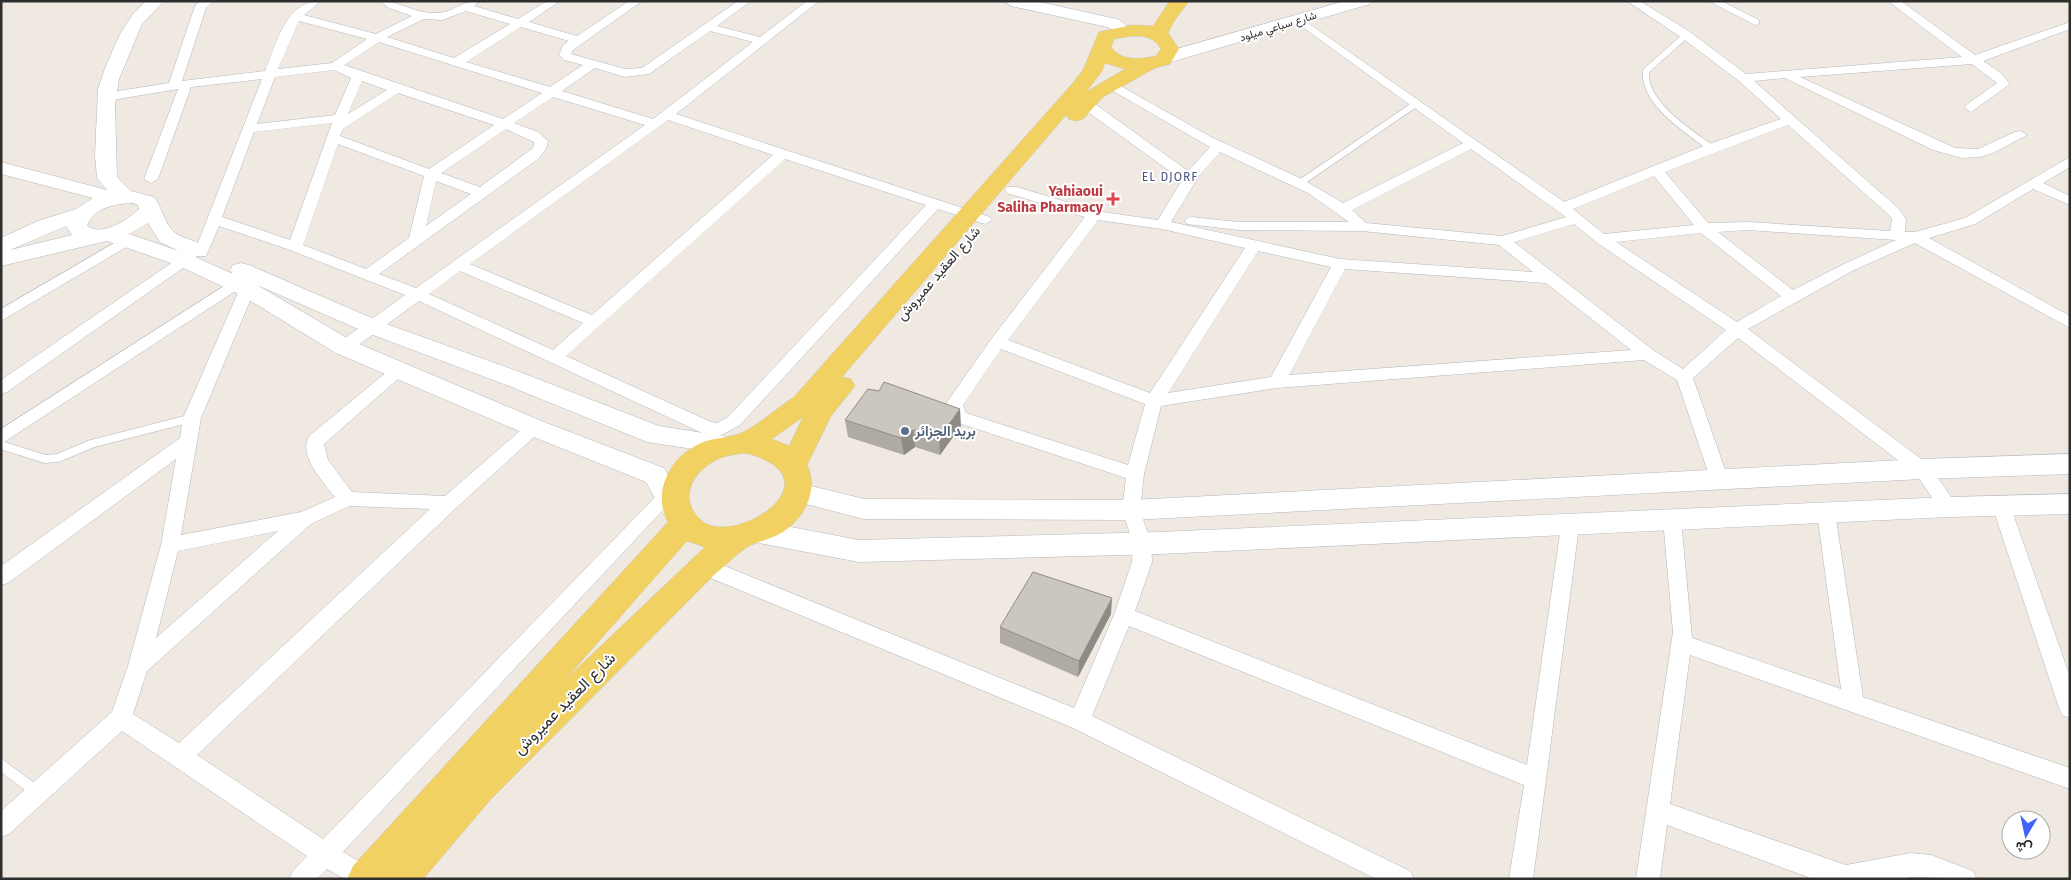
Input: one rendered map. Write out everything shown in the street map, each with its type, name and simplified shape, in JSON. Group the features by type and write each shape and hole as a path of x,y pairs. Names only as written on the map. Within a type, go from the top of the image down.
{"main road":[{"path":"1159,49 1165,20 1180,1"},
{"path":"1144,16 1128,30 1104,42 1110,58 1118,62 1159,49"},
{"path":"1128,30 1159,49"},
{"name":"شارع العقيد عميروش","path":"794,463 820,411 1079,88 1092,71 1104,42"},
{"name":"شارع العقيد عميروش","path":"736,444 803,404 977,217 1012,190 1086,104 1110,84 1159,49"},
{"path":"736,444 766,445 782,452 794,463 800,477 799,493 791,508 784,515 749,535 717,538 698,533 675,510 673,495 678,479 690,465 706,453 736,444"},
{"name":"شارع العقيد عميروش","path":"375,879 675,510"},
{"name":"شارع العقيد عميروش","path":"375,879 479,787 703,566 749,535"}],"street":[{"path":"120,198 108,178 109,172 105,158 107,141 106,97 112,69 133,28 139,18 156,1"},
{"path":"151,179 180,85 201,6 208,1"},
{"path":"1,388 193,256 214,219 270,73 295,16 316,1"},
{"path":"385,1 421,16 448,16 470,4 520,23 579,40"},
{"path":"455,62 555,1"},
{"path":"637,1 567,48 565,55 625,73 645,71 746,1"},
{"path":"344,347 460,266 661,120 814,1"},
{"path":"1011,1 1062,14 1112,23 1128,30"},
{"name":"شارع سباعي ميلود","path":"1159,49 1220,44 1298,19 1364,1"},
{"path":"1632,1 1686,35 1743,78 1894,212 1899,219 1897,236"},
{"path":"1892,1 1998,76 2004,84 1971,108"},
{"path":"1062,14 1104,42"},
{"path":"295,16 377,38 550,93 661,120 783,153 977,217"},
{"path":"106,97 180,85 335,66 377,38 421,16"},
{"path":"1298,19 1562,208 1601,239 1736,329 1922,469 1949,507"},
{"path":"1743,78 1788,76 1974,60 2070,25"},
{"path":"707,27 762,41"},
{"path":"416,239 431,174 593,64"},
{"path":"335,66 358,76 504,124 533,135 541,142 539,149 482,193 367,276"},
{"path":"295,248 337,128 358,76"},
{"path":"1788,76 1938,146 1962,155 1972,156 1987,151 2020,135"},
{"path":"1110,84 1218,146 1300,183 1344,208 1362,226"},
{"path":"337,128 396,89"},
{"path":"1086,104 1189,178"},
{"path":"1562,208 1710,148 1790,120"},
{"path":"248,130 337,128 431,174 482,193"},
{"path":"1344,208 1472,143"},
{"path":"1164,221 1199,164 1218,146"},
{"path":"555,358 783,153"},
{"path":"1684,378 1736,329 1792,297 1850,267 1916,237 1970,221 2070,161"},
{"path":"1,168 37,179 120,198 142,198 147,201 149,210 167,237 241,286 344,347 535,428 655,475 675,510 324,854 301,879"},
{"path":"1656,170 1704,228 1792,297"},
{"path":"37,179 84,213"},
{"path":"2034,184 2070,201"},
{"path":"1012,190 1094,215 1238,226 1362,226 1503,241 1576,219"},
{"path":"1,246 45,226 120,198"},
{"path":"214,219 419,295 708,428 720,430 727,427 936,203"},
{"path":"1,316 111,237 138,222 149,210"},
{"path":"84,213 76,227 80,232 111,237 193,256 372,327 517,380 656,435 736,444"},
{"path":"1094,215 998,342 954,406 959,418 1135,474"},
{"path":"1164,221 1254,246 1340,264 1552,278"},
{"path":"1601,239 1704,228 1748,226 1916,237 2070,323"},
{"path":"1,259 111,237"},
{"path":"1503,241 1646,354 1684,378 1720,481"},
{"path":"1079,720 1124,615 1142,562 1142,543 1131,510 1135,474 1154,400 1254,246"},
{"path":"1277,382 1340,264"},
{"path":"460,266 594,322"},
{"path":"1,826 39,794 121,718 138,666 170,545 192,418 241,286"},
{"path":"1,438 241,286"},
{"path":"998,342 1154,400 1277,382 1646,354"},
{"path":"347,499 323,468 315,452 315,441 400,370"},
{"path":"180,756 449,503 535,428"},
{"path":"1,577 187,442"},
{"path":"799,493 864,510 1131,510 1720,481 1922,469 2070,464"},
{"path":"170,545 304,519 347,499 449,503"},
{"path":"749,535 859,551 1142,543 1570,526 1949,507 2070,504"},
{"path":"2001,505 2070,708"},
{"path":"1826,513 1853,703"},
{"path":"138,666 304,519"},
{"path":"1648,879 1683,632 1672,520"},
{"path":"1521,879 1570,526"},
{"path":"703,566 1079,720 1402,879"},
{"path":"1124,615 1536,779"},
{"path":"1681,643 2070,779"},
{"path":"121,718 324,854 375,879"},
{"path":"1658,811 1846,877 1911,865 1931,867 1965,879"}],"lane":[{"path":"1715,1 1756,22"},
{"path":"1686,35 1646,71 1645,82 1666,114 1710,148"},
{"path":"1300,183 1417,103"},
{"path":"1,445 51,459 71,454 91,444 192,418"},
{"path":"1,764 39,794"}],"building":[{"path":"884,382 960,409 939,438 913,430 901,438 845,420 868,389 879,391"},
{"path":"1033,572 1112,598 1079,661 1000,627"}],"place":[{"name":"Yahiaoui Saliha Pharmacy","path":"1113,199"},
{"name":"بريد الجزائر","path":"905,431"}],"district":[{"name":"EL DJORF","path":"1170,177"}]}
